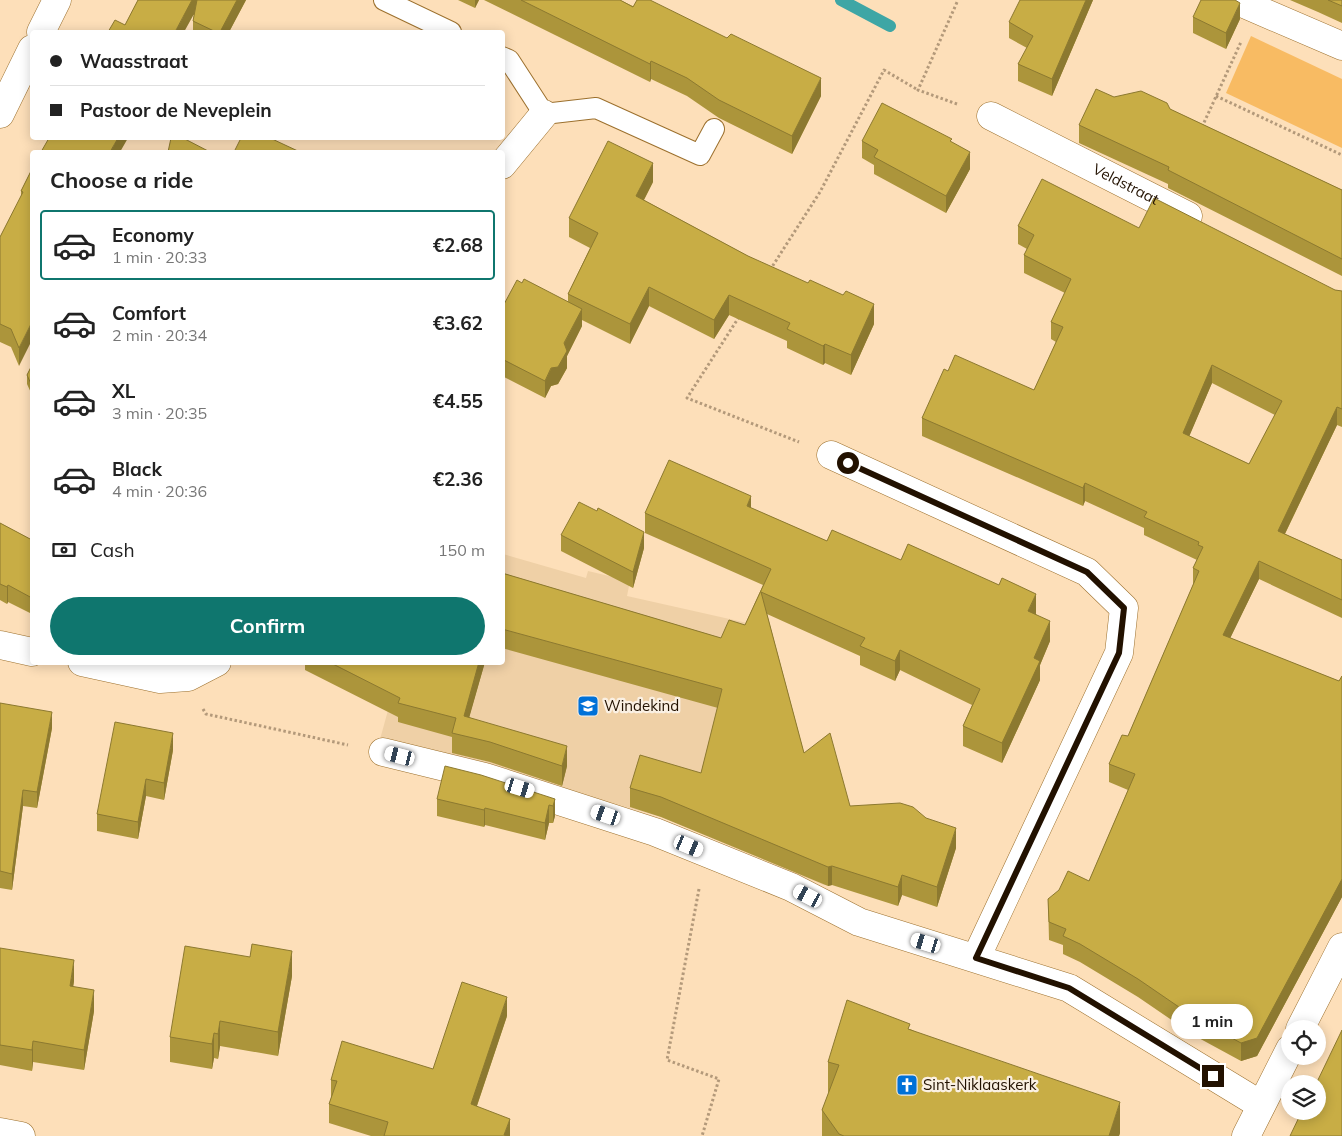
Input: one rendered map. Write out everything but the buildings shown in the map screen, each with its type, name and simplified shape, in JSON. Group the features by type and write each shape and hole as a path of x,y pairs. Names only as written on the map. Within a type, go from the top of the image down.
{"street":[{"path":"42,30 57,0"},
{"path":"1246,5 1342,46"},
{"path":"0,114 30,53"},
{"path":"505,161 544,114"},
{"name":"Veldstraat","path":"991,116 1210,227"},
{"path":"831,455 1087,572 1124,608 1119,653 976,958"},
{"path":"0,645 30,652"},
{"path":"96,665 160,679 188,677 211,665"},
{"path":"383,752 486,777 580,806 655,832 791,887 859,922 1069,988 1261,1105"},
{"path":"1305,1020 1342,947"},
{"path":"1246,1136 1282,1065"},
{"path":"0,1132 22,1136"}],"lane":[{"path":"384,0 447,30"},
{"path":"505,58 509,60 544,114 596,108 700,155 714,129"}],"path":[{"path":"918,90 958,0"},
{"path":"1200,132 1216,96 1246,5"},
{"path":"767,274 820,192 884,70 918,90 991,116"},
{"path":"1216,96 1342,155"},
{"path":"740,315 687,398 831,455"},
{"path":"188,677 194,693 206,714 383,752"},
{"path":"702,1136 719,1079 667,1060 706,854"}],"shaded area":[{"path":"1251,36 1342,79 1342,148 1226,93"},
{"name":"Windekind","path":"505,555 586,578 588,571 630,581 627,596 765,627 832,885 824,885 661,817 478,764 379,743 400,665 505,665"}],"waterway":[{"path":"841,0 890,26"}],"place":[{"name":"Windekind","path":"588,706"},
{"name":"Sint-Niklaaskerk","path":"907,1085"}],"route":[{"path":"848,463 1087,572 1124,608 1119,653 976,958 1069,988 1213,1076"}]}
